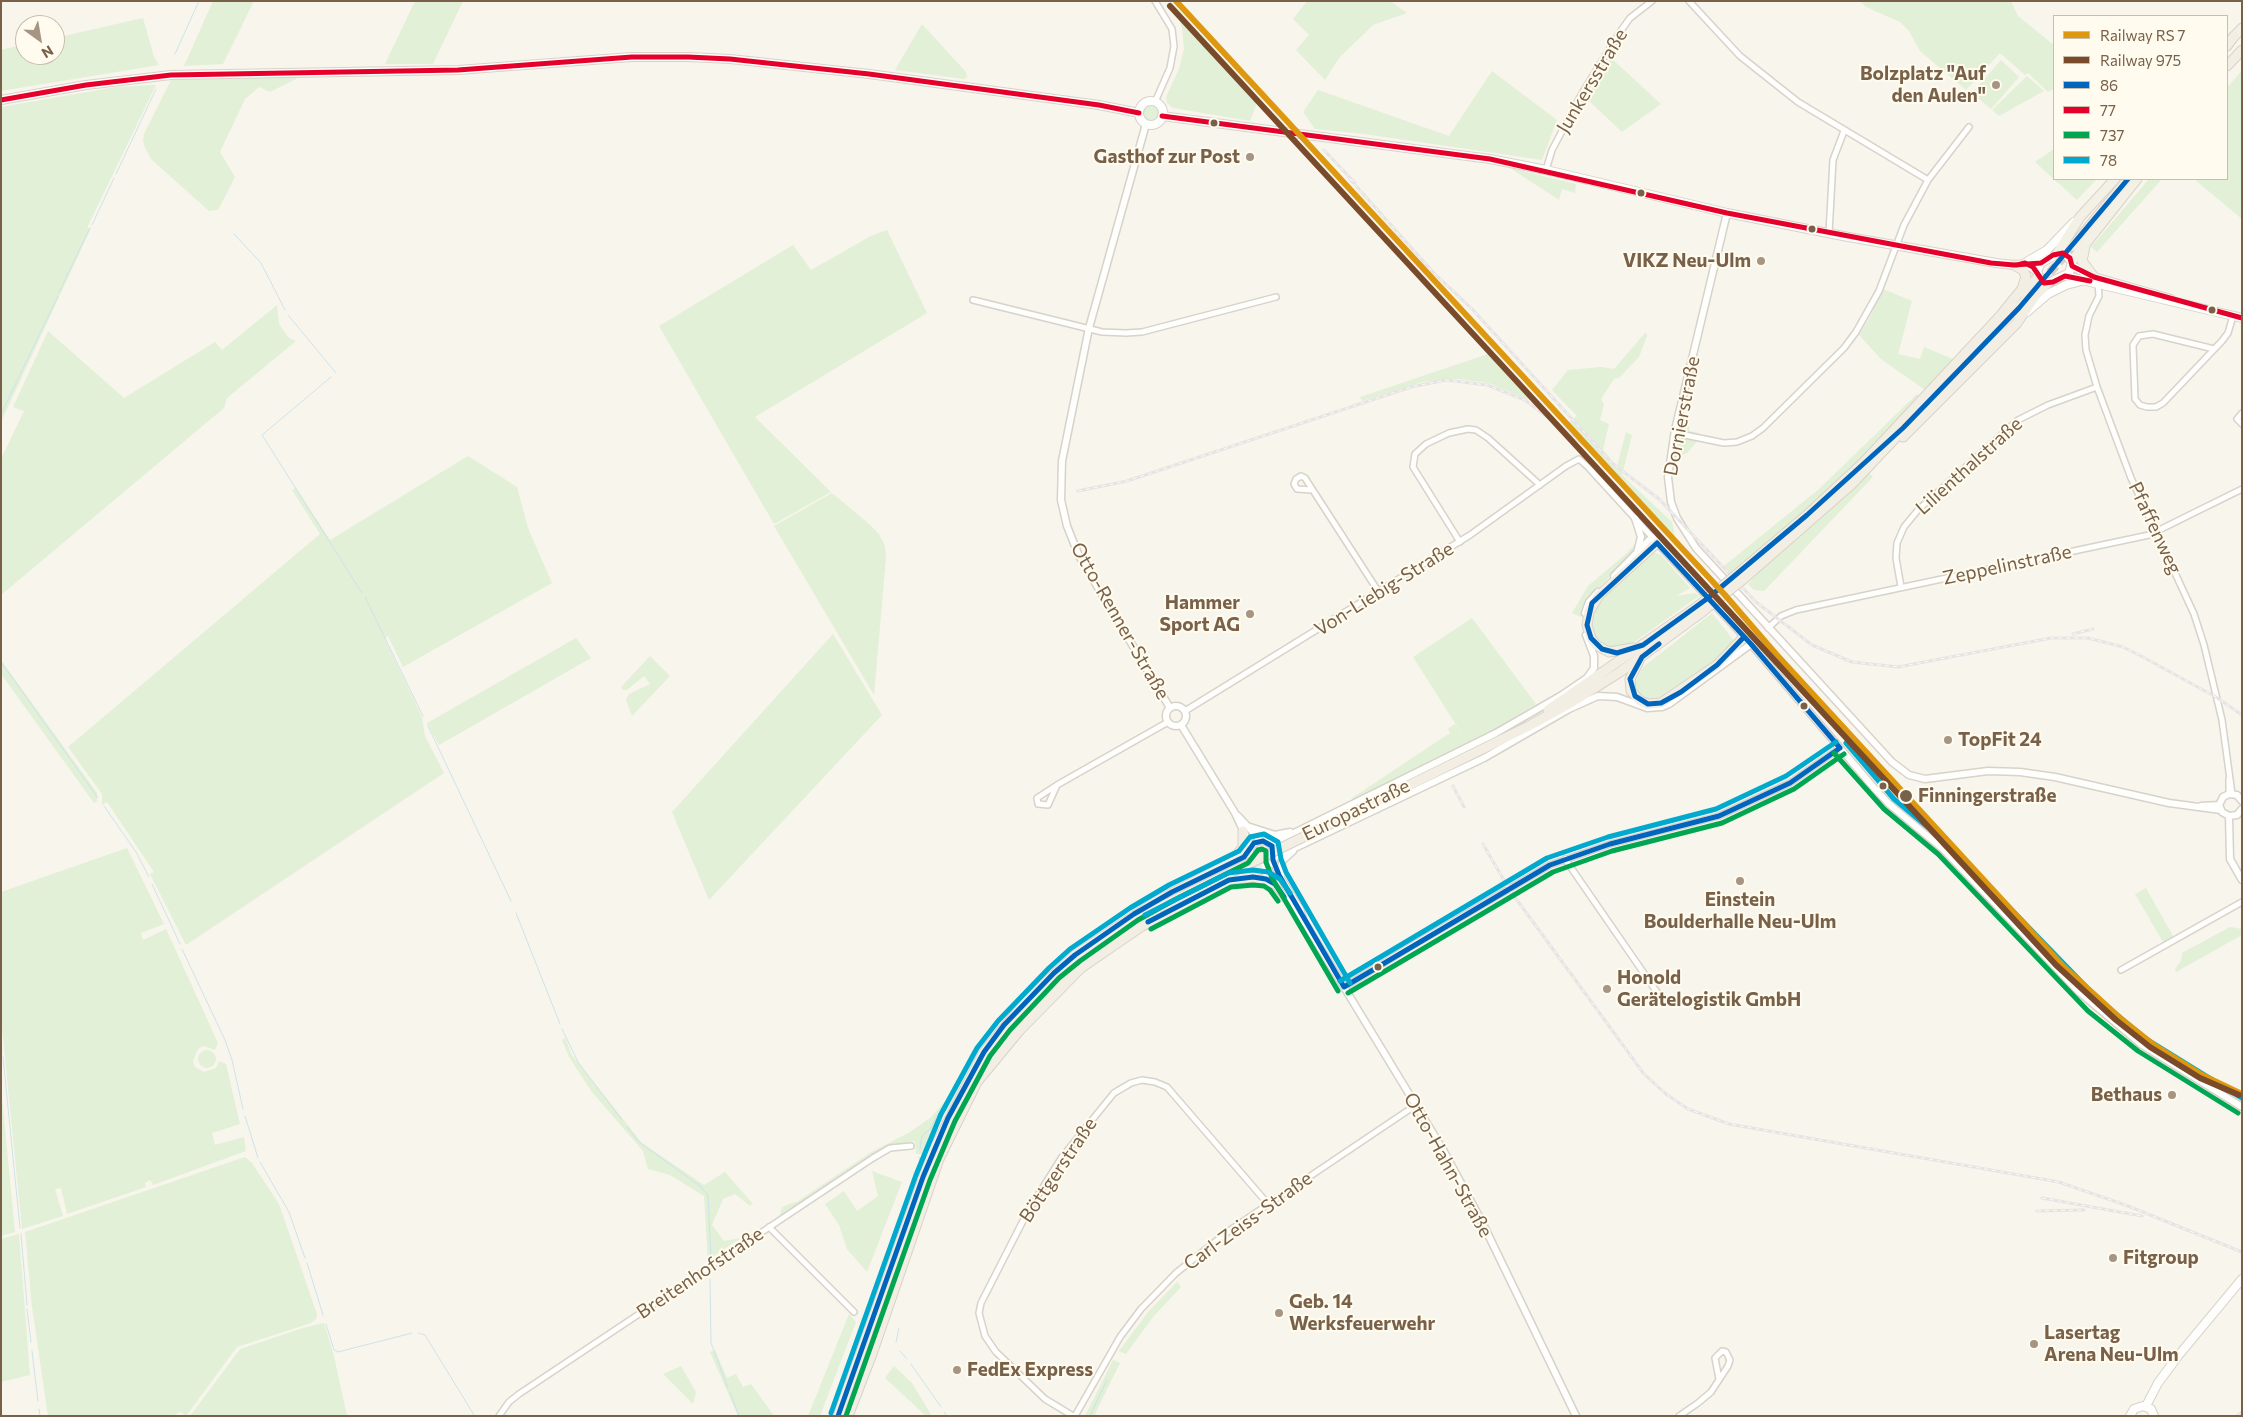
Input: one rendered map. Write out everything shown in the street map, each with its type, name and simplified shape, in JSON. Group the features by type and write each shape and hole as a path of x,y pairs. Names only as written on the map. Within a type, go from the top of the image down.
{"highway":[{"path":"2228,44 2234,36"},
{"path":"2228,65 2242,51"},
{"path":"2073,246 2127,180"},
{"path":"1862,464 2011,303 2025,285 2027,278 2023,270 2014,265"},
{"path":"2011,303 2027,290 2037,274"},
{"path":"1853,483 1895,446 2017,323 2035,296 2048,283"},
{"name":"Europastraße","path":"973,1080 1007,1032 1065,974 1116,935 1158,908 1529,726 1603,684 1642,657 1853,483 2032,293"},
{"name":"Europastraße","path":"1738,578 1903,428"},
{"path":"1643,645 1617,653 1602,649 1591,638 1588,619 1592,603 1654,540"},
{"name":"Europastraße","path":"1488,745 1554,706 1643,645 1700,609"},
{"path":"1642,657 1630,679 1632,690 1640,701 1648,704 1661,703 1717,665 1744,637"},
{"path":"1562,694 1604,672"},
{"path":"1569,709 1603,684"},
{"path":"1220,868 1240,853 1244,843 1245,828"},
{"path":"848,1416 872,1354 939,1159 984,1052 1004,1025 1054,973 1075,955 1134,914 1250,850"},
{"path":"838,1416 880,1303 923,1177 944,1126 973,1080 1058,989 1081,968 1142,926 1260,866"},
{"path":"1230,880 1253,877 1278,881"}],"main road":[{"path":"2234,36 2242,28"},
{"path":"2228,69 2242,51"},
{"path":"1,100 86,85 171,74 211,72 350,73 448,70 632,58 688,57 730,58 862,73 1090,104 1139,113"},
{"path":"1154,102 1160,106 1162,116 1158,123 1146,124 1141,120 1139,113 1142,105 1154,102"},
{"path":"1162,116 1490,159 1546,170 1727,213 1896,246 2014,265 2042,263 2058,254 2080,217"},
{"path":"2026,263 2047,250 2114,180"},
{"path":"2065,276 2089,239 2136,180"},
{"path":"2089,239 2082,254 2082,261 2092,280"},
{"path":"2058,254 2067,255 2072,263 2092,280"},
{"path":"2026,263 2044,283 2065,276 2092,280 2165,296 2175,301 2242,318"},
{"path":"2037,274 2042,263"},
{"path":"2017,323 2048,294 2066,285 2092,280"},
{"path":"2146,1406 2158,1383 2178,1356 2242,1280"},
{"path":"2130,1416 2134,1409 2146,1406 2151,1409 2154,1416"}],"street":[{"path":"1154,102 1170,68 1174,46 1172,29 1155,1"},
{"name":"Junkersstraße","path":"1546,170 1552,150 1581,95 1620,32 1630,18 1652,1"},
{"path":"1689,1 1748,63 1798,102 1844,132 1928,180"},
{"name":"Otto-Renner-Straße","path":"1146,124 1090,328 1062,461 1061,494 1063,514 1079,556 1170,708"},
{"path":"1675,433 1718,443 1730,443 1745,439 1763,428 1854,336 1879,291 1904,225 1928,180 1969,127"},
{"path":"1829,233 1833,160 1844,132"},
{"name":"Dornierstraße","path":"1727,213 1675,433 1668,477 1671,502 1677,518 1696,548 1905,774 1925,779 1988,771 2027,773 2190,806 2220,808"},
{"name":"Pfaffenweg","path":"2092,280 2099,296 2089,316 2085,342 2096,387 2131,478 2194,614 2204,645 2225,736 2231,794"},
{"path":"972,300 1102,332 1142,332 1276,297"},
{"path":"2214,349 2153,334 2139,336 2133,345 2133,392 2137,401 2147,407 2160,406 2214,349 2228,332 2233,316"},
{"name":"Lilienthalstraße","path":"1901,587 1896,558 1897,543 1904,527 1918,510 2018,420 2048,405 2096,387"},
{"path":"2242,414 2237,419 2242,424"},
{"path":"1460,542 1413,467 1415,454 1426,444 1449,433 1468,429 1476,430 1488,438 1540,485"},
{"name":"Von-Liebig-Straße","path":"1185,711 1460,542 1579,459 1635,518"},
{"name":"Zeppelinstraße","path":"1768,628 1788,613 2157,532 2242,489"},
{"path":"1312,490 1378,591"},
{"path":"1635,518 1751,644 1889,804 1943,849 2078,991 2104,1016 2153,1053 2242,1107"},
{"path":"1635,518 1641,537 1637,554"},
{"path":"1637,554 1654,540"},
{"name":"Europastraße","path":"1264,842 1296,831 1496,733 1587,678 1594,668 1594,656 1583,626 1589,602 1637,554"},
{"name":"Europastraße","path":"1273,859 1289,849 1303,846 1484,758 1569,709 1598,696 1608,695 1647,708 1662,707 1683,695 1751,644"},
{"name":"Otto-Renner-Straße","path":"1180,706 1185,711 1186,720 1181,725 1174,726 1168,722 1166,714 1170,708 1180,706"},
{"path":"1057,785 1050,804 1045,806 1038,804 1038,798 1057,785 1168,722"},
{"path":"1181,725 1245,828 1274,849 1273,859 1268,865 1260,866 1251,861 1245,828"},
{"path":"1344,987 1522,880 1565,858 1610,844 1719,816 1790,783 1840,748"},
{"path":"2231,816 2220,808 2223,797 2231,794 2242,801"},
{"path":"2231,816 2242,809"},
{"path":"2231,816 2231,863 2242,880"},
{"path":"1245,828 1275,835 1296,831"},
{"path":"1250,850 1264,842"},
{"path":"1278,881 1285,857 1303,846"},
{"path":"1565,858 1661,998"},
{"name":"Otto-Hahn-Straße","path":"1273,859 1278,881 1294,913 1304,923 1416,1105 1483,1224 1576,1416"},
{"name":"Otto-Hahn-Straße","path":"1260,866 1278,881"},
{"path":"2121,970 2242,902"},
{"name":"Böttgerstraße","path":"1074,1416 1045,1399 996,1352 985,1336 979,1313 981,1302 1030,1209 1062,1157 1114,1092 1131,1082 1142,1080 1167,1087 1268,1204"},
{"name":"Carl-Zeiss-Straße","path":"1074,1416 1107,1356 1141,1309 1195,1257 1268,1204 1416,1105"},
{"name":"Breitenhofstraße","path":"499,1416 509,1402 519,1394 873,1158 890,1148 911,1146"},
{"path":"769,1228 854,1312"},
{"path":"1679,1416 1706,1398 1719,1379 1730,1360 1726,1352 1722,1351 1715,1358 1719,1379"}],"green space":[{"path":"213,1 254,1 223,64 184,66"},
{"path":"415,1 463,1 433,64 385,64"},
{"path":"1307,1 1390,1 1407,13 1373,25 1339,58 1325,80 1296,50 1309,35 1293,19"},
{"path":"1860,1 2011,1 2018,16 2053,44 2053,90 2048,92 2028,73 2025,75 2000,53 1966,90 1920,51 1909,31 1900,22 1866,7"},
{"path":"1174,5 1251,89 1250,95 1258,100 1250,121 1173,108 1167,103 1166,97 1179,69 1184,49 1182,28"},
{"path":"143,18 154,57 159,65 1,91 1,50 15,46 15,65 65,65 65,36"},
{"path":"922,24 966,72 967,77 964,79 895,70"},
{"path":"1611,58 1661,104 1622,132 1586,98"},
{"name":"Bolzplatz \"Auf den Aulen\"","path":"2001,60 2019,77 1991,109 1972,93"},
{"path":"2242,70 2242,219 2195,180 2228,180 2228,87"},
{"path":"1492,71 1557,120 1542,160 1364,134 1315,129 1303,112 1318,90 1449,136"},
{"path":"296,76 296,79 270,92 259,87 245,99 220,152 235,177 218,210 209,211 152,160 145,148 144,134 171,80"},
{"path":"2027,76 2044,91 1999,116 1992,110"},
{"path":"156,85 87,228 91,228 1,422 1,107 116,87"},
{"path":"1151,106 1159,114 1151,122 1143,114"},
{"path":"2053,150 2053,178 2035,162"},
{"path":"1510,168 1576,184 1575,193 1562,189 1559,200"},
{"path":"2055,180 2096,180 2077,200"},
{"path":"2148,180 2161,180 2097,252 2091,247"},
{"path":"887,230 927,313 755,417 831,492 774,524 659,326 793,245 811,270 871,236"},
{"path":"1883,289 1912,301 1898,354 1920,359 1924,347 1953,359 1925,390 1881,359 1859,335"},
{"path":"277,305 279,324 289,338 296,341 227,398 224,408 1,595 1,459 24,411 13,407 48,331 124,398 215,342 222,350"},
{"path":"1646,332 1647,336 1639,357 1619,378 1614,379 1601,399 1604,404 1600,420 1609,424 1603,450 1617,466 1626,432 1632,435 1622,475 1672,522 1676,541 1566,424 1577,416 1552,390 1568,370 1601,367 1614,369"},
{"path":"1491,353 1532,399 1530,400 1488,383 1459,379 1423,382 1362,401 1360,397"},
{"path":"1917,394 1921,398 1819,501 1733,575 1724,566 1819,489"},
{"path":"1683,422 1689,424 1689,431 1698,433 1699,439 1687,453 1675,458"},
{"path":"468,456 517,487 528,528 552,583 403,667 388,636 385,639 422,717 425,736 444,773 186,945 150,874 154,872 107,802 102,805 102,794 68,747 320,534 292,490 296,488 330,540"},
{"path":"1869,473 1873,477 1764,591 1754,590 1748,584 1756,574"},
{"path":"832,493 879,534 885,546 886,558 874,695 774,526"},
{"path":"1637,542 1634,551 1626,561 1597,589 1581,617 1572,613 1588,586 1626,554"},
{"path":"1652,552 1661,555 1690,588 1676,596 1695,593 1699,596 1627,647 1613,650 1601,645 1593,637 1590,618 1595,604"},
{"path":"1712,613 1735,642 1719,659 1658,701 1643,699 1633,687 1642,668"},
{"path":"1472,618 1536,704 1469,745 1353,800 1352,798 1450,733 1448,729 1455,724 1467,742 1413,657"},
{"path":"833,634 882,715 709,900 672,812"},
{"path":"576,638 591,658 439,745 427,723"},
{"path":"650,656 670,676 632,716 626,700 629,694 650,684 644,676 627,690 623,690 621,687"},
{"path":"1,660 97,793 97,802 94,803 1,674"},
{"path":"127,848 164,924 141,933 143,940 166,929 218,1043 215,1050 204,1046 198,1049 193,1061 195,1067 204,1072 216,1068 219,1061 226,1064 240,1124 212,1133 215,1145 244,1137 246,1151 153,1185 150,1180 145,1183 146,1187 67,1214 61,1188 55,1189 63,1216 22,1229 1,1018 1,892"},
{"path":"2146,888 2173,936 2163,942 2135,894"},
{"path":"2230,927 2242,929 2242,935 2176,972 2175,969 2181,961 2182,953"},
{"path":"1064,958 1066,960 969,1073 930,1138 923,1154 916,1154 915,1141 889,1146 779,1218 782,1207 798,1201 873,1151 910,1132 930,1118 955,1090 981,1049 1011,1011"},
{"path":"565,1038 572,1055 642,1143 704,1185 725,1172 753,1204 750,1206 735,1194 723,1199 712,1225 724,1241 741,1238 715,1255 708,1263 704,1196 670,1175 648,1169 643,1151 592,1092 569,1057 562,1040"},
{"path":"207,1050 213,1053 216,1059 213,1065 207,1068 201,1065 198,1059 201,1053"},
{"path":"1,1087 15,1232 1,1236"},
{"path":"245,1157 252,1163 279,1204 317,1314 316,1319 311,1323 237,1347 186,1416 181,1412 172,1416 48,1416 32,1307 25,1232"},
{"path":"872,1171 902,1182 867,1272 847,1249 839,1225 825,1204 844,1191 857,1211 878,1196"},
{"path":"19,1234 30,1375 1,1382 1,1239"},
{"path":"1177,1282 1181,1287 1153,1317 1126,1354 1119,1351 1148,1312"},
{"path":"849,1314 856,1322 820,1416 808,1416"},
{"path":"324,1323 334,1356 347,1416 190,1416 240,1349"},
{"path":"715,1350 727,1378 736,1374 743,1387 751,1384 774,1416 738,1416 710,1352"},
{"path":"1113,1360 1120,1363 1094,1416 1085,1416"},
{"path":"681,1366 696,1392 693,1404 663,1374"},
{"path":"894,1366 912,1383 932,1416 926,1416 885,1378"}],"waterway":[{"path":"175,54 199,1"},
{"path":"116,174 156,89"},
{"path":"92,225 114,178"},
{"path":"59,292 90,228"},
{"path":"234,234 261,263 285,310"},
{"path":"1,414 58,296"},
{"path":"288,315 336,373"},
{"path":"331,377 262,435 362,593"},
{"path":"365,597 423,716"},
{"path":"1,662 98,798"},
{"path":"428,726 511,901"},
{"path":"104,806 136,852 149,877"},
{"path":"152,884 180,944"},
{"path":"516,913 560,1024"},
{"path":"182,949 225,1040 232,1060 243,1109"},
{"path":"562,1029 578,1062 622,1120"},
{"path":"1,1041 2,1050"},
{"path":"3,1057 20,1228"},
{"path":"920,1149 922,1136 931,1128 937,1115 943,1111 948,1103"},
{"path":"245,1116 258,1158"},
{"path":"627,1127 639,1142 700,1186 708,1195 711,1257"},
{"path":"260,1162 289,1212 305,1258"},
{"path":"21,1234 27,1305"},
{"path":"307,1263 323,1315"},
{"path":"710,1279 711,1343 728,1388"},
{"path":"27,1309 31,1342"},
{"path":"326,1324 334,1350 338,1352 412,1333"},
{"path":"896,1342 899,1328"},
{"path":"418,1333 425,1335 474,1415"},
{"path":"32,1351 38,1401"},
{"path":"900,1351 907,1359"},
{"path":"911,1364 941,1407"},
{"path":"1090,1416 1107,1380"},
{"path":"730,1392 739,1416"},
{"path":"39,1409 40,1416"},
{"path":"944,1412 947,1416"}],"tunnel":[{"path":"2032,293 2073,246"}],"railway":[{"path":"1324,150 1355,183"},
{"path":"1349,178 1433,272 1473,310 1612,463 1659,499 1756,602 1812,645 1852,662 1898,667 2051,638 2088,638 2123,647 2216,697 2242,715"},
{"path":"1078,491 1127,481 1411,387 1446,380 1487,385 1525,400 1593,452"},
{"path":"2073,634 2093,629"},
{"path":"1453,786 1464,807"},
{"path":"1483,844 1509,889 1644,1074 1666,1094 1688,1109 1729,1124 2059,1182 2128,1206 2242,1252"},
{"path":"2042,1198 2142,1216"},
{"path":"2037,1211 2084,1210"},
{"path":"2237,1416 2242,1412"}],"transit line":[{"path":"1176,1 1725,595 1776,654 2063,966 2120,1018 2154,1045 2202,1075 2242,1094"},
{"name":"77","path":"1,100 86,85 171,75 458,70 632,57 688,57 730,59 869,74 1099,105 1139,113"},
{"name":"77","path":"1162,116 1490,159 1727,213 1991,263 2014,265 2041,263 2053,255 2063,253 2070,258 2072,266 2094,277 2242,318"},
{"name":"86","path":"1708,598 1807,515 1903,428 2019,308 2127,180"},
{"name":"77","path":"2017,265 2025,263 2033,267 2044,283 2053,282 2065,276 2090,281"},
{"name":"86","path":"1657,543 1708,598 1643,645 1617,653 1602,649 1591,638 1587,625 1592,603 1657,543"},
{"name":"86","path":"1708,598 1751,644 1840,748"},
{"name":"86","path":"1659,644 1642,657 1630,679 1635,696 1648,704 1661,703 1681,692 1717,665 1744,637"},
{"name":"78","path":"1340,981 1547,858 1608,837 1716,809 1786,776 1836,742"},
{"name":"78","path":"1846,743 1894,799 1948,844 2098,999 2146,1039 2242,1098"},
{"name":"86","path":"1344,987 1550,865 1610,844 1719,816 1790,783 1840,748"},
{"name":"737","path":"1834,753 1884,809 1938,854 2088,1011 2138,1051 2238,1113"},
{"name":"737","path":"1348,993 1553,872 1612,851 1722,823 1794,789 1844,754"},
{"name":"78","path":"831,1413 916,1175 941,1114 977,1048 998,1021 1070,949 1130,908 1169,885 1239,851 1250,837 1264,834 1278,842 1286,872 1350,983"},
{"name":"86","path":"838,1416 923,1177 948,1118 984,1052 1004,1025 1054,973 1075,955 1134,914 1172,892 1244,857 1254,843 1263,841 1272,846 1273,860 1279,875 1344,987"},
{"name":"737","path":"846,1416 930,1180 955,1121 990,1056 1010,1030 1059,978 1138,920 1248,863 1258,850 1262,849 1266,851 1266,862 1272,878 1338,991"},
{"name":"78","path":"1145,915 1228,873 1253,870 1268,872 1280,879 1290,893"},
{"name":"86","path":"1148,922 1229,880 1253,877 1266,879 1275,884 1284,897"},
{"name":"737","path":"1151,929 1231,887 1264,886 1270,890 1278,901"}],"rail line":[{"name":"975","path":"1170,6 2056,965 2116,1020 2150,1047 2200,1078 2239,1095"}],"place":[{"name":"Bolzplatz \"Auf den Aulen\"","path":"1996,85"},
{"name":"Gasthof zur Post","path":"1250,157"},
{"name":"VIKZ Neu-Ulm","path":"1761,261"},
{"name":"Hammer Sport AG","path":"1250,614"},
{"name":"TopFit 24","path":"1948,740"},
{"name":"Finningerstraße","path":"1906,796"},
{"name":"Einstein Boulderhalle Neu-Ulm","path":"1740,881"},
{"name":"Honold Gerätelogistik GmbH","path":"1607,989"},
{"name":"Bethaus","path":"2172,1095"},
{"name":"Fitgroup","path":"2113,1258"},
{"name":"Geb. 14 Werksfeuerwehr","path":"1279,1313"},
{"name":"Lasertag Arena Neu-Ulm","path":"2034,1344"},
{"name":"FedEx Express","path":"957,1370"}]}
